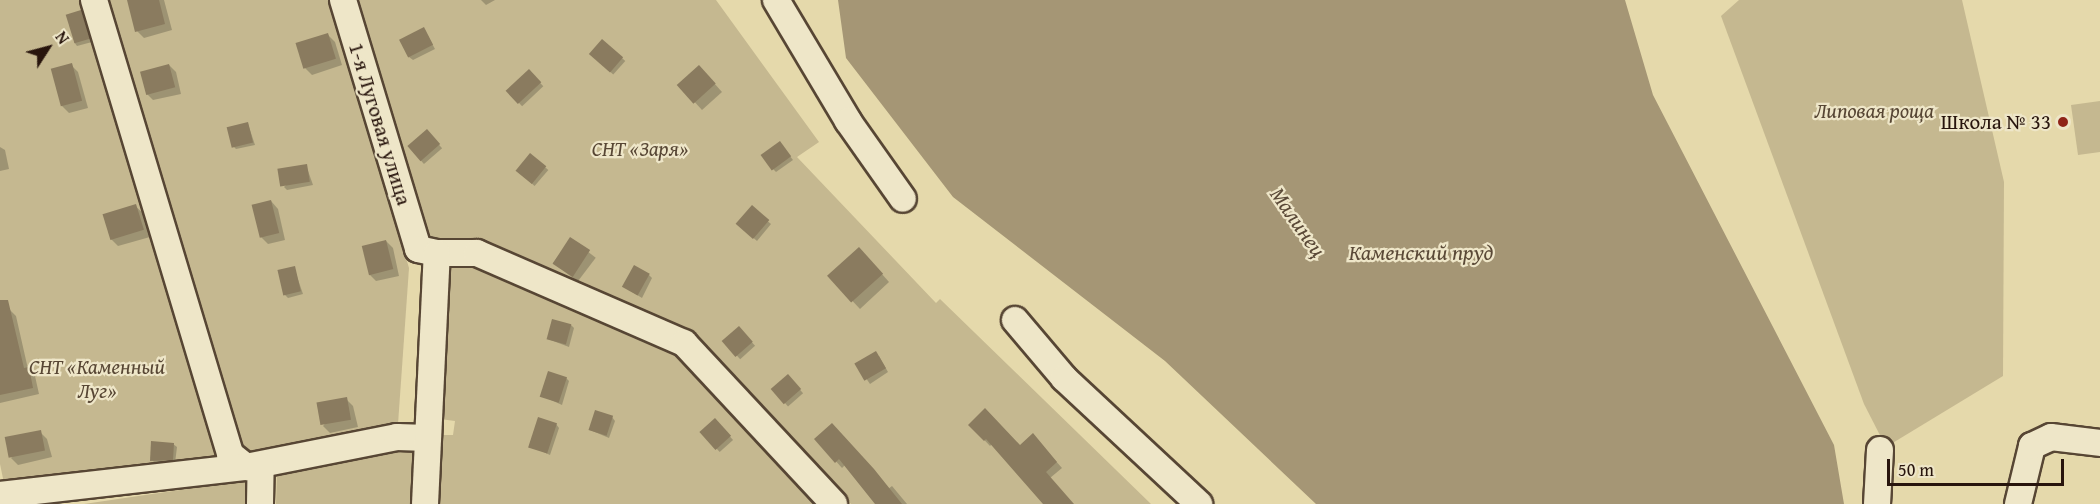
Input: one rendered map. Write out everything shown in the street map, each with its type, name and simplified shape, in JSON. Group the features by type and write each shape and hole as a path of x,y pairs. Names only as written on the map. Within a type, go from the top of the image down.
{"street":[{"path":"94,0 230,454 253,466"},
{"name":"1-я Луговая улица","path":"342,0 428,251 428,438 425,504"},
{"path":"776,0 848,121 903,199"},
{"path":"428,251 477,253 684,343 834,504"},
{"path":"1015,320 1064,378 1200,504"},
{"path":"0,495 253,466 397,437 428,438"},
{"path":"2018,504 2032,446 2051,437 2100,443"},
{"path":"1877,504 1880,450"},
{"path":"253,466 260,504"}],"green space":[{"name":"СНТ «Каменный Луг»","path":"0,0 89,0 222,458 5,488 0,464"},
{"path":"105,0 332,0 409,268 398,424 255,455 242,451"},
{"name":"СНТ «Заря»","path":"357,0 716,0 819,142 797,157 936,303 940,299 1151,504 851,504 689,335 650,314 481,246 427,245"},
{"name":"Липовая роща","path":"1739,0 1962,0 2004,182 2003,376 1886,447 1864,404 1721,16"},
{"path":"2100,101 2100,152 2078,155 2071,105"},
{"path":"470,262 682,351 823,504 434,504 442,435 453,435 455,421 440,419 451,264"},
{"path":"420,446 418,504 276,504 277,471"},
{"path":"251,480 250,504 84,504 152,494"}],"water":[{"name":"Каменский пруд","path":"838,0 1625,0 1653,95 1834,445 1844,504 1316,504 1165,361 953,197 846,58"}],"building":[{"path":"127,0 159,0 165,24 135,32"},
{"path":"81,10 90,39 74,43 66,15"},
{"path":"424,27 433,45 408,58 399,40"},
{"path":"328,33 336,59 303,69 295,43"},
{"path":"602,39 623,57 610,72 589,54"},
{"path":"72,63 82,101 61,106 51,69"},
{"path":"169,64 175,87 146,95 140,72"},
{"path":"699,65 716,84 693,104 677,85"},
{"path":"529,69 541,82 518,104 506,91"},
{"path":"248,122 253,142 232,148 227,127"},
{"path":"427,129 440,144 420,161 407,146"},
{"path":"780,141 791,156 772,170 761,155"},
{"path":"530,153 546,166 532,184 516,171"},
{"path":"307,164 310,182 280,186 277,169"},
{"path":"271,200 279,233 260,238 252,205"},
{"path":"136,204 144,230 110,240 103,214"},
{"path":"752,205 769,220 753,239 736,224"},
{"path":"570,237 590,250 573,277 553,264"},
{"path":"386,240 393,269 369,275 362,246"},
{"path":"859,247 883,274 851,303 827,276"},
{"path":"634,265 650,274 638,296 622,287"},
{"path":"295,266 301,291 283,295 277,270"},
{"path":"0,300 8,300 24,368 29,367 33,388 0,395"},
{"path":"552,319 571,324 566,344 547,339"},
{"path":"739,326 753,342 735,357 722,341"},
{"path":"876,351 886,368 864,381 854,364"},
{"path":"548,371 567,377 559,403 540,397"},
{"path":"788,374 801,389 784,404 771,389"},
{"path":"347,397 351,420 320,425 316,402"},
{"path":"985,408 1020,445 1033,433 1057,462 1046,472 1074,504 1043,504 986,439 984,441 968,425"},
{"path":"595,410 613,416 607,436 589,430"},
{"path":"538,417 557,423 547,454 528,447"},
{"path":"715,418 731,436 715,450 699,432"},
{"path":"832,423 902,504 875,504 839,459 835,463 814,439"},
{"path":"41,430 45,451 9,458 5,437"},
{"path":"151,441 174,443 173,460 150,461"}],"place":[{"name":"Школа № 33","path":"2063,122"}],"water label":[{"name":"Малинец","path":"1298,222"}]}
